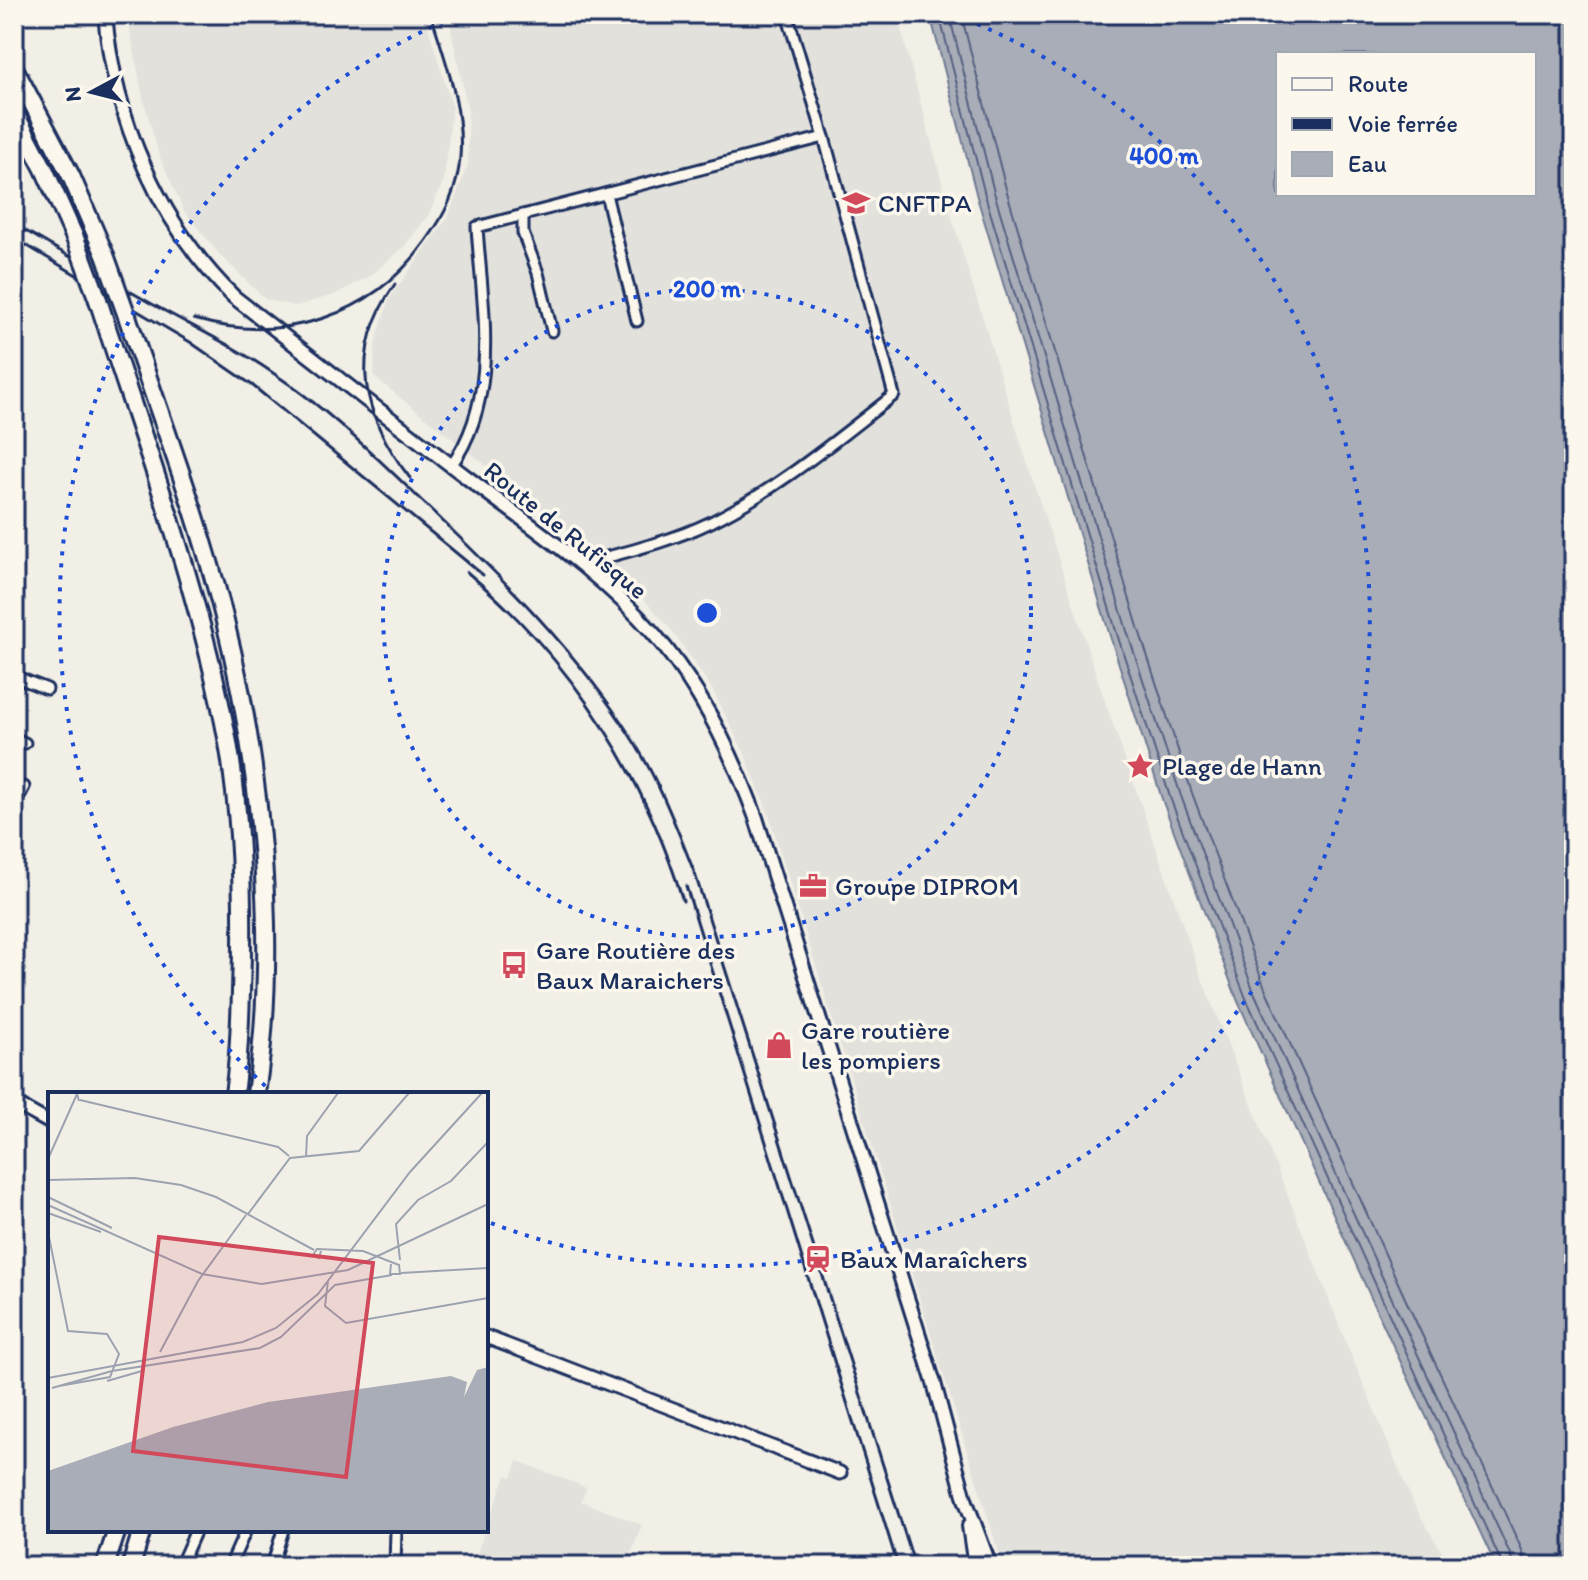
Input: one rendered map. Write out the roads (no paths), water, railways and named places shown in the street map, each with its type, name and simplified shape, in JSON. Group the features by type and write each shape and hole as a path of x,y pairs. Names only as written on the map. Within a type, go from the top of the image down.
{"highway":[{"path":"14,68 71,176 105,255 223,612 255,785 264,920 264,1004 256,1092"},
{"path":"14,112 75,238 98,300 197,609 228,744 236,804 243,909 234,1092"},
{"path":"105,1566 116,1532"},
{"path":"131,1566 141,1532"}],"main road":[{"name":"Route de Rufisque","path":"105,14 125,115 154,188 172,223 194,254 234,297 581,564 625,603 673,658 700,698 725,742 761,832 930,1369 965,1499 990,1566"},
{"name":"Route de Rufisque","path":"965,1499 975,1566"}],"street":[{"path":"581,564 698,527 764,493 894,395 787,14"},
{"path":"451,466 477,416 484,379 477,227 824,137"},
{"path":"606,194 637,321"},
{"path":"523,215 523,233 538,273 552,331"},
{"path":"14,676 47,689"},
{"path":"14,738 25,743"},
{"path":"14,806 24,787"},
{"path":"14,1103 48,1122"},
{"path":"488,1338 840,1473"},
{"path":"180,1566 195,1532"},
{"path":"230,1566 245,1532"},
{"path":"272,1566 282,1532"},
{"path":"395,1566 396,1532"}],"water":[{"path":"930,14 1574,14 1574,1566 1496,1566 1237,999 1163,802 977,197"}],"railway":[{"path":"194,319 227,326 260,328 292,326 323,318 352,306 379,289 404,267 426,241 445,211 453,191 459,169 460,139 452,84 431,14"},
{"path":"14,224 244,355 315,404 388,468 508,586 563,645 612,709 652,774 695,874 915,1566"},
{"path":"14,238 190,342 252,385 483,575"},
{"path":"395,284 370,335 366,384 381,431 410,478"},
{"path":"467,572 539,642 599,721 647,808 683,901"},
{"path":"686,886 898,1566"}],"place":[{"name":"CNFTPA","path":"856,203"},
{"name":"Plage de Hann","path":"1140,766"},
{"name":"Groupe DIPROM","path":"813,886"},
{"name":"Gare Routière des Baux Maraichers","path":"514,965"},
{"name":"Gare routière les pompiers","path":"779,1045"},
{"name":"Baux Maraîchers","path":"818,1259"}]}
